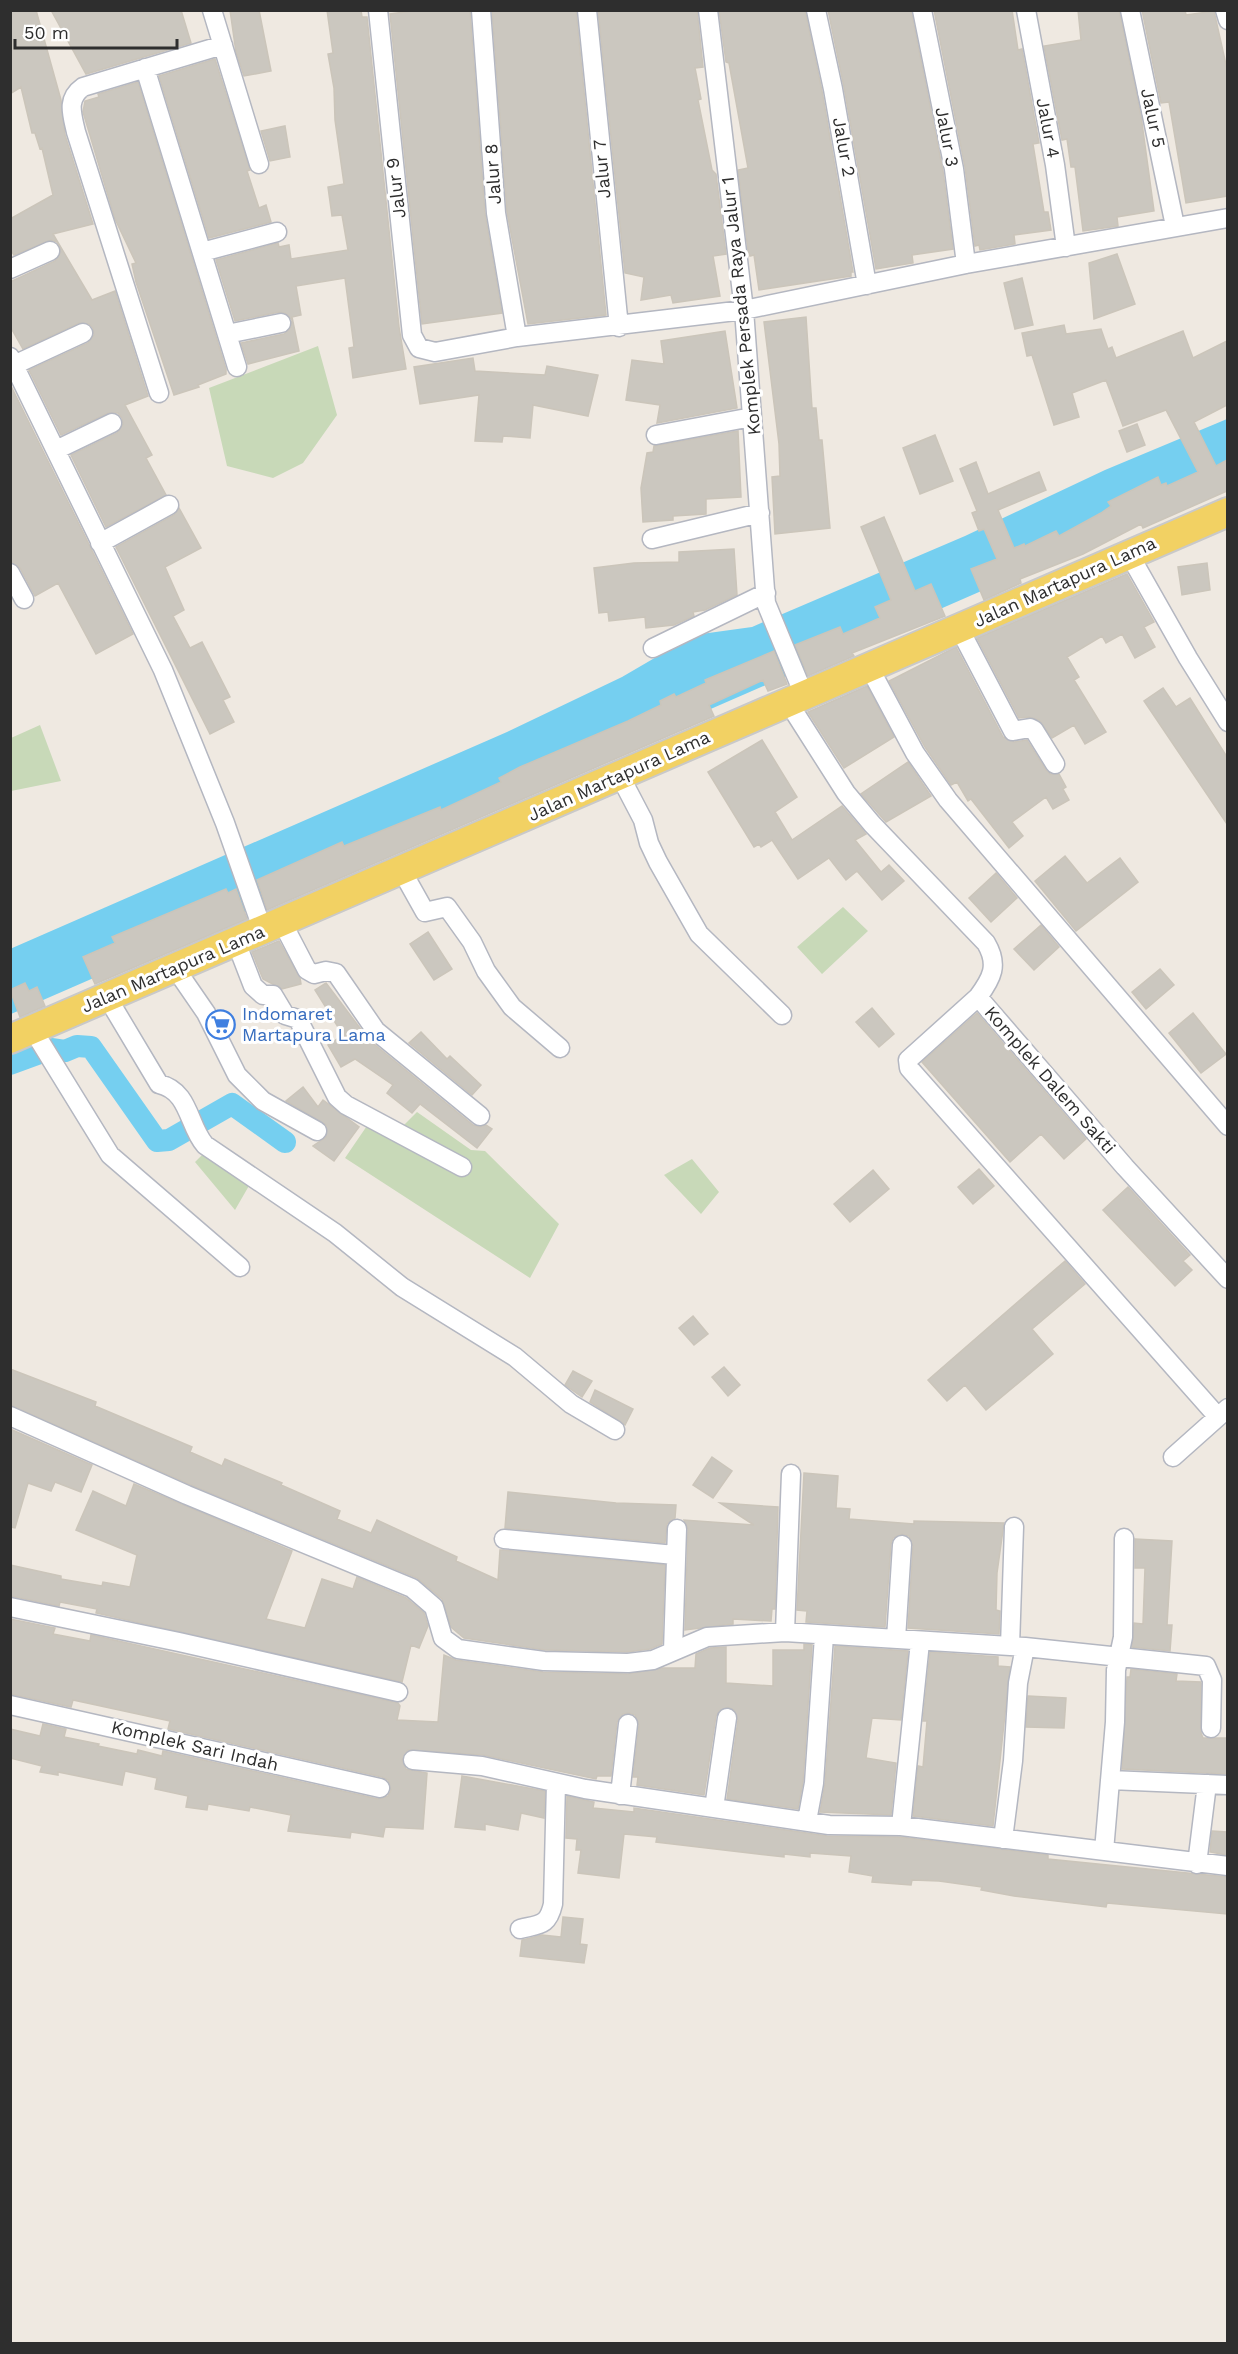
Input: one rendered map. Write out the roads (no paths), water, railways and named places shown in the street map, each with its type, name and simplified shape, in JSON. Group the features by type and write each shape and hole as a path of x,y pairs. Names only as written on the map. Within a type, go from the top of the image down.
{"main road":[{"name":"Jalan Martapura Lama","path":"33,1043 107,997 236,942 267,923 402,871 620,776 796,693 869,667 1227,512"}],"street":[{"path":"212,10 258,164"},
{"name":"Jalur 9","path":"378,10 412,335 419,348 435,352 517,337"},
{"name":"Jalur 8","path":"481,10 496,213 517,337"},
{"name":"Jalur 7","path":"587,10 619,327"},
{"name":"Komplek Persada Raya Jalur 1","path":"708,10 744,310 766,598 796,693"},
{"name":"Jalur 2","path":"816,10 833,89 867,285"},
{"name":"Jalur 3","path":"922,10 954,169 966,264"},
{"name":"Jalur 4","path":"1026,10 1055,165 1066,247"},
{"name":"Jalur 5","path":"1130,10 1175,226"},
{"path":"1224,10 1227,20"},
{"path":"159,393 76,132 71,100 75,93 83,87 223,45"},
{"path":"145,68 237,367"},
{"path":"517,337 619,327 744,310 966,264 1227,218"},
{"path":"202,252 278,232"},
{"path":"10,269 50,250"},
{"path":"227,334 281,323"},
{"path":"83,333 12,361 163,670 233,848 267,923 307,970 314,974 326,971 336,973 376,1031 480,1116"},
{"path":"656,435 752,417"},
{"path":"56,450 112,423"},
{"path":"100,543 169,505"},
{"path":"652,539 760,513"},
{"path":"1129,554 1227,722"},
{"path":"10,573 24,599"},
{"path":"653,648 766,598"},
{"path":"959,628 1013,731 1030,728 1034,730 1055,764"},
{"path":"869,667 915,753 948,800 1227,1126"},
{"name":"Komplek Dalem Sakti","path":"796,693 826,764 859,809 986,943 995,963 992,978 978,997 1125,1167 1227,1279"},
{"path":"620,776 643,820 649,843 658,862 699,934 782,1015"},
{"path":"402,871 426,912 447,907 472,942 486,971 512,1006 560,1048"},
{"path":"236,942 253,986 263,995 273,995 285,1015 298,1019 337,1097 346,1105 462,1167"},
{"path":"175,968 206,1013 237,1075 263,1101 317,1131"},
{"path":"107,997 159,1084 169,1086 178,1094 205,1145 335,1233 402,1287 515,1357 571,1404 615,1430"},
{"path":"978,997 908,1060 909,1068 1222,1413 1173,1457"},
{"path":"33,1043 110,1155 240,1267"},
{"path":"10,1416 187,1495 412,1588 434,1607 443,1638 458,1650 544,1661 628,1663 653,1660 708,1637 785,1632 1017,1647 1118,1659 1206,1666 1212,1680 1212,1728"},
{"path":"785,1632 791,1474"},
{"path":"1003,1839 1013,1761 1018,1683 1014,1527"},
{"path":"673,1651 677,1529"},
{"path":"1104,1851 1118,1659 1123,1637 1124,1538"},
{"path":"504,1539 675,1555"},
{"path":"896,1639 902,1545"},
{"path":"10,1607 179,1642 398,1692"},
{"path":"807,1821 815,1772 824,1636"},
{"path":"901,1826 920,1642"},
{"name":"Komplek Sari Indah","path":"10,1705 380,1788"},
{"path":"714,1808 727,1718"},
{"path":"620,1795 628,1724"},
{"path":"413,1760 482,1766 620,1795 829,1825 901,1826 1227,1866"},
{"path":"1110,1780 1227,1785"},
{"path":"520,1929 544,1922 550,1917 552,1910 556,1783"},
{"path":"1197,1864 1207,1784"}],"water":[{"path":"1227,419 1227,484 11,1014 10,949 507,732 622,677 694,635 752,627 965,536 1105,470"}],"waterway":[{"path":"10,1064 51,1049 65,1051 77,1046 91,1047 157,1141 169,1140 232,1104 285,1142"}],"place":[{"name":"Indomaret Martapura Lama","path":"221,1024"}]}
